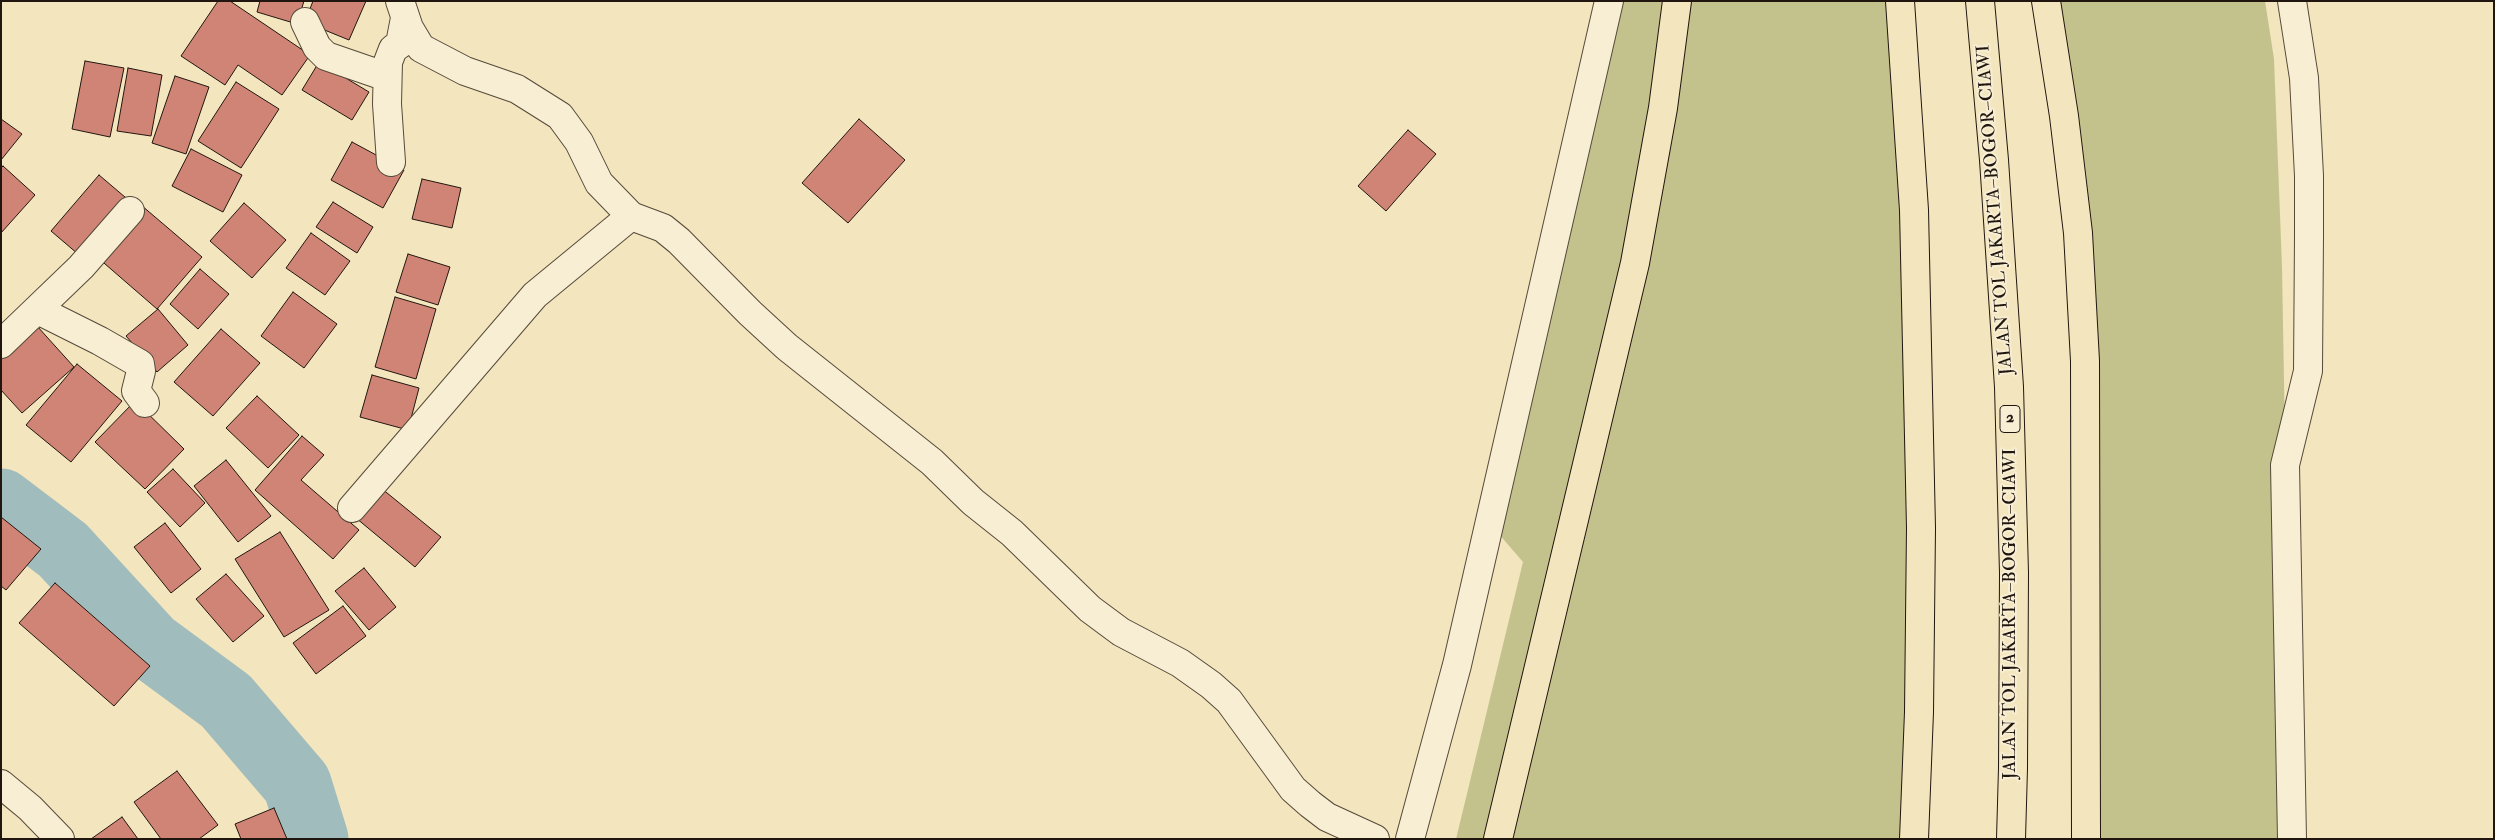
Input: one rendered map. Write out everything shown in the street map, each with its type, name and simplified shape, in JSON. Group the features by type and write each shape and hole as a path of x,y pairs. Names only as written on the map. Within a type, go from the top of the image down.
{"highway":[{"path":"1498,839 1635,263 1663,108 1677,1"},
{"path":"1900,1 1914,210 1921,528 1919,712 1914,839"},
{"name":"JALAN TOL JAKARTA–BOGOR–CIAWI","path":"1980,1 1994,160 2009,397 2014,573 2013,768 2010,839"},
{"path":"2046,1 2064,116 2078,232 2085,360 2086,839"}],"street":[{"path":"1410,839 1457,665 1610,1"},
{"path":"2292,1 2304,78 2309,205 2308,371 2285,465 2292,839"},
{"path":"391,162 387,78 389,56 396,46 400,44 403,9"},
{"path":"403,9 408,28 421,48 464,71 517,89 560,116 579,142 599,183 630,216 663,228 679,240 750,314 787,347 932,462 973,502 1012,532 1090,609 1122,632 1180,663 1211,685 1228,701 1293,788 1310,804 1327,817 1375,839"},
{"path":"305,22 317,48 326,56 387,78"},
{"path":"1,344 81,267 130,211"},
{"path":"352,508 535,295 630,216"},
{"path":"38,310 100,341 140,364 141,371 136,391 145,403"},
{"path":"1,784 30,808 60,839"}],"shaded area":[{"path":"1611,1 1900,1 1914,839 1456,839 1523,562 1492,526"},
{"path":"2046,1 2265,1 2274,59 2282,267 2292,839 2086,839 2085,361"}],"building":[{"path":"218,1 230,1 310,55 282,95 238,65 225,85 181,56"},
{"path":"260,1 304,1 297,24 257,12"},
{"path":"313,1 366,1 349,40 305,22"},
{"path":"85,61 124,68 110,137 72,129"},
{"path":"319,62 369,92 352,120 302,90"},
{"path":"128,68 162,75 151,136 117,131"},
{"path":"175,76 209,87 186,154 152,143"},
{"path":"236,82 279,109 241,168 198,141"},
{"path":"1,119 22,134 1,160"},
{"path":"859,119 905,160 848,223 802,183"},
{"path":"1408,130 1436,154 1386,211 1358,186"},
{"path":"352,142 404,170 383,208 331,180"},
{"path":"191,149 242,175 223,212 172,186"},
{"path":"3,166 35,195 1,233 1,168"},
{"path":"99,175 132,203 85,260 51,231"},
{"path":"422,179 461,188 452,228 412,219"},
{"path":"333,202 373,227 357,253 316,227"},
{"path":"244,203 286,240 252,278 210,241"},
{"path":"141,205 202,257 157,309 97,257"},
{"path":"311,233 350,261 325,295 286,268"},
{"path":"408,254 450,267 438,305 396,292"},
{"path":"200,269 229,294 198,329 170,304"},
{"path":"293,292 337,324 304,368 261,336"},
{"path":"395,297 436,309 416,379 375,367"},
{"path":"158,309 188,345 157,372 126,336"},
{"path":"37,326 74,367 22,413 1,390 1,357"},
{"path":"221,329 260,363 213,416 174,382"},
{"path":"77,364 122,401 71,462 26,425"},
{"path":"372,375 419,388 408,430 360,417"},
{"path":"257,396 299,435 268,468 226,428"},
{"path":"135,401 184,449 145,489 95,442"},
{"path":"302,436 324,455 301,480 359,530 333,559 255,490"},
{"path":"226,460 271,516 238,542 194,486"},
{"path":"173,469 205,503 180,527 147,492"},
{"path":"381,488 441,537 415,567 356,518"},
{"path":"1,517 41,549 6,590 1,586"},
{"path":"165,523 201,569 171,593 134,547"},
{"path":"280,532 329,610 284,637 235,559"},
{"path":"364,568 396,607 369,630 335,591"},
{"path":"226,574 264,616 233,642 196,599"},
{"path":"55,583 150,666 114,706 19,623"},
{"path":"343,606 366,636 316,674 293,643"},
{"path":"177,771 218,825 199,839 161,839 134,802"},
{"path":"274,808 287,839 241,839 235,824"},
{"path":"122,817 138,839 91,839"}],"waterway":[{"path":"1,503 63,550 150,645 226,701 297,784 314,839"}]}
